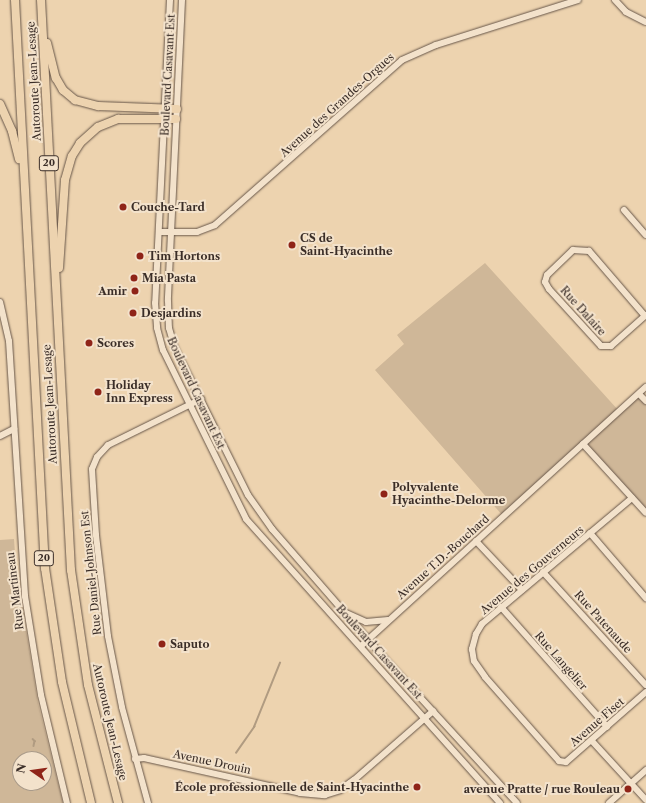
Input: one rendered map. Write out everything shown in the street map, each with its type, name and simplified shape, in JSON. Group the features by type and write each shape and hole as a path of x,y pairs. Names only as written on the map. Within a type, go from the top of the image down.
{"highway":[{"name":"Autoroute Jean-Lesage","path":"15,0 48,592 66,700 91,803"},
{"name":"Autoroute Jean-Lesage","path":"40,0 68,523 75,598 94,713 118,803"},
{"path":"41,15 54,74 60,87 71,97 98,106 177,109"},
{"path":"0,104 12,131 24,175"},
{"path":"56,312 64,184 75,150 91,132 114,120 128,117 176,119"}],"street":[{"name":"Boulevard Casavant Est","path":"170,0 159,232 157,328 163,350 189,406 246,519 500,803"},
{"name":"Boulevard Casavant Est","path":"182,0 167,306 169,328 176,350 248,495 272,529 368,639 517,803"},
{"name":"Avenue des Grandes-Orgues","path":"159,232 197,232 209,229 221,221 402,60 436,45 578,0"},
{"path":"615,0 626,12 646,22"},
{"path":"624,210 646,235"},
{"name":"Rue Dalaire","path":"573,250 589,251 645,315 611,346 601,346 549,289 545,282 547,275 573,250"},
{"name":"Rue Martineau","path":"0,302 9,335 24,591 40,695 67,803"},
{"name":"Avenue T.D.-Bouchard","path":"361,646 646,387"},
{"path":"639,394 646,401"},
{"name":"Rue Daniel-Johnson Est","path":"148,803 135,758 118,688 105,617 92,469 97,456 108,445 201,399"},
{"path":"0,436 14,429"},
{"path":"583,444 646,513"},
{"name":"Avenue des Gouverneurs","path":"559,761 474,661 472,649 476,634 482,624 632,498"},
{"path":"590,534 646,598"},
{"path":"476,541 522,590"},
{"name":"Rue Patenaude","path":"544,572 646,686"},
{"name":"Rue Langelier","path":"502,607 607,727"},
{"path":"344,612 366,622 390,619"},
{"name":"Avenue Fiset","path":"559,761 566,762 592,741 646,692"},
{"path":"425,718 433,711"},
{"name":"Avenue Drouin","path":"135,758 144,758 300,793 325,795 340,790 354,780 425,718"},
{"path":"592,741 646,800"},
{"path":"608,803 646,770"}],"shaded area":[{"path":"485,263 619,411 639,394 646,402 646,513 583,444 503,516 375,370 404,344 397,335"},
{"path":"14,539 16,568 38,703 50,751 12,751 12,791 52,791 52,759 63,803 0,803 0,540"}],"waterway":[{"path":"236,753 254,727 280,663"},
{"path":"33,739 35,741 34,746"}],"place":[{"name":"Couche-Tard","path":"123,207"},
{"name":"CS de Saint-Hyacinthe","path":"292,245"},
{"name":"Tim Hortons","path":"140,256"},
{"name":"Mia Pasta","path":"134,278"},
{"name":"Amir","path":"135,291"},
{"name":"Desjardins","path":"133,313"},
{"name":"Scores","path":"89,343"},
{"name":"Holiday Inn Express","path":"98,392"},
{"name":"Polyvalente Hyacinthe-Delorme","path":"384,494"},
{"name":"Saputo","path":"162,644"},
{"name":"École professionnelle de Saint-Hyacinthe","path":"417,787"},
{"name":"avenue Pratte / rue Rouleau","path":"628,789"}]}
